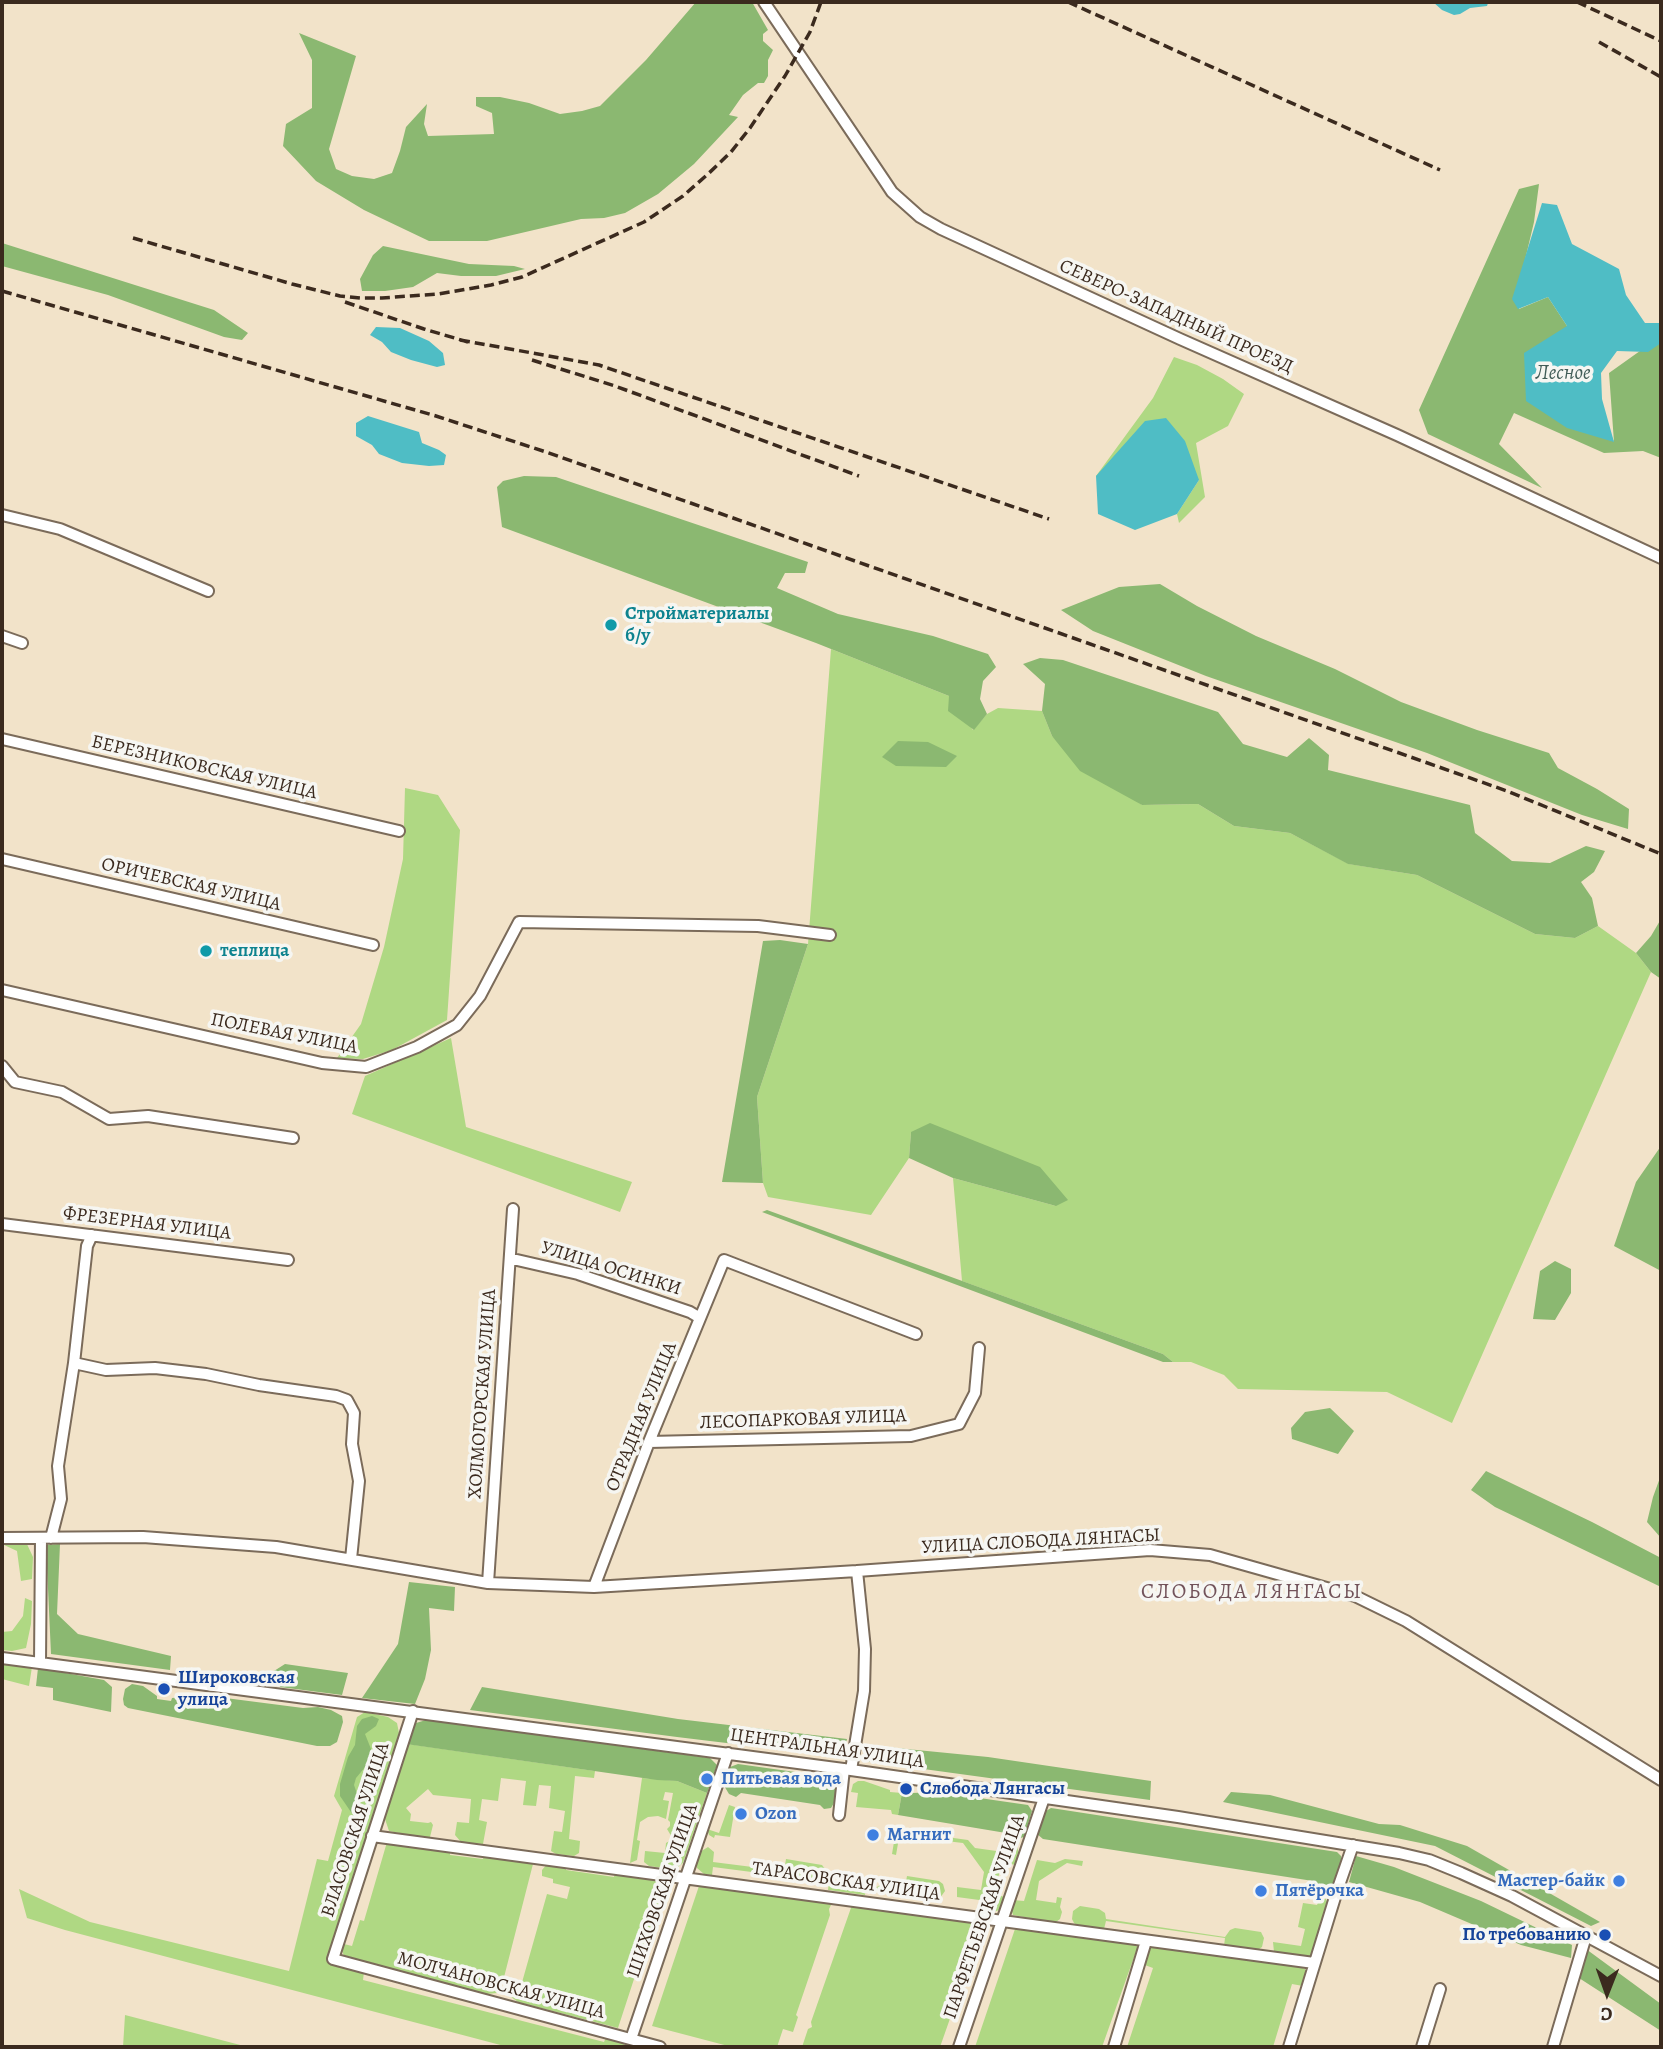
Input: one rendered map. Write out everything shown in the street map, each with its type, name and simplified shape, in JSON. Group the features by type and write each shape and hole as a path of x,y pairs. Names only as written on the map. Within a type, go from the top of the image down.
{"street":[{"name":"СЕВЕРО-ЗАПАДНЫЙ ПРОЕЗД","path":"764,2 892,192 919,217 1168,334 1661,558"},
{"path":"2,515 60,529 208,591"},
{"path":"2,636 22,643"},
{"name":"БЕРЕЗНИКОВСКАЯ УЛИЦА","path":"2,739 399,831"},
{"name":"ОРИЧЕВСКАЯ УЛИЦА","path":"2,859 373,945"},
{"name":"ПОЛЕВАЯ УЛИЦА","path":"2,990 322,1063 366,1068 417,1047 457,1025 480,996 519,922 758,926 830,935"},
{"path":"2,1066 15,1082 62,1092 109,1119 148,1116 293,1138"},
{"name":"ХОЛМОГОРСКАЯ УЛИЦА","path":"488,1583 513,1209"},
{"name":"ФРЕЗЕРНАЯ УЛИЦА","path":"2,1224 288,1260"},
{"path":"40,1663 46,1538 61,1499 58,1466 74,1363 87,1246 92,1235"},
{"name":"УЛИЦА ОСИНКИ","path":"510,1260 517,1259 578,1274 690,1312 700,1318"},
{"name":"ОТРАДНАЯ УЛИЦА","path":"594,1587 649,1442 724,1260 916,1334"},
{"name":"ЛЕСОПАРКОВАЯ УЛИЦА","path":"649,1442 911,1436 959,1424 975,1393 979,1348"},
{"path":"74,1363 106,1370 155,1368 206,1374 347,1400 354,1413 352,1444 359,1481 351,1559"},
{"name":"УЛИЦА СЛОБОДА ЛЯНГАСЫ","path":"2,1538 143,1537 276,1547 488,1583 594,1587 1150,1550 1210,1555 1355,1596 1416,1628 1661,1780"},
{"path":"839,1815 864,1690 865,1649 858,1571"},
{"name":"ЦЕНТРАЛЬНАЯ УЛИЦА","path":"2,1658 847,1769 1399,1853 1429,1860 1512,1896 1661,1976"},
{"name":"ВЛАСОВСКАЯ УЛИЦА","path":"333,1959 412,1711"},
{"name":"ШИХОВСКАЯ УЛИЦА","path":"631,2039 728,1754"},
{"name":"ПАРФЕТЬЕВСКАЯ УЛИЦА","path":"958,2047 1044,1798"},
{"name":"ТАРАСОВСКАЯ УЛИЦА","path":"372,1836 1314,1964"},
{"path":"1289,2047 1353,1845"},
{"path":"1553,2047 1586,1936"},
{"path":"1114,2047 1146,1941"},
{"name":"МОЛЧАНОВСКАЯ УЛИЦА","path":"333,1959 660,2047"},
{"path":"1422,2047 1440,1989"}],"green space":[{"path":"696,2 752,2 768,30 763,34 763,41 773,50 768,60 768,76 764,83 758,83 743,95 729,115 738,117 694,164 658,194 625,213 604,218 581,219 487,241 429,241 364,210 316,181 283,146 286,124 312,108 312,60 299,33 356,56 329,149 336,169 352,176 374,179 392,173 406,127 427,104 424,124 428,136 494,134 492,113 476,106 476,97 500,97 529,103 560,114 600,106 646,60"},
{"path":"1539,184 1519,309 1548,297 1567,326 1614,442 1609,373 1661,336 1661,458 1643,451 1604,453 1514,413 1499,444 1542,488 1428,434 1419,410 1519,189"},
{"path":"2,243 214,310 248,333 242,340 224,337 108,295 2,266"},
{"path":"383,246 469,264 525,269 496,276 437,273 413,287 362,291 360,279 373,255"},
{"path":"1174,357 1197,365 1244,394 1228,426 1196,443 1205,497 1179,523 1177,514 1199,480 1096,476 1153,398"},
{"path":"524,476 556,477 808,562 805,573 785,573 777,588 838,614 933,636 988,654 996,667 983,681 980,699 987,714 974,730 948,711 949,696 816,643 502,527 497,487 503,481"},
{"path":"1160,584 1256,636 1335,669 1401,702 1549,753 1558,768 1629,809 1628,829 1582,815 1427,753 1206,676 1093,631 1061,610 1119,587"},
{"path":"831,649 949,696 973,730 987,714 998,708 1042,711 1052,736 1142,805 1198,804 1234,826 1290,833 1349,864 1417,875 1535,934 1575,938 1598,926 1636,953 1651,972 1452,1423 1387,1392 1238,1389 1224,1375 1191,1362 1173,1362 1163,1354 962,1281 953,1178 1056,1206 911,1132 909,1158 871,1215 768,1197 763,1183 757,1097 808,944"},
{"path":"1040,658 1063,660 1218,712 1243,744 1287,757 1309,738 1329,755 1328,770 1470,805 1475,833 1512,861 1550,863 1586,846 1605,851 1594,872 1581,882 1592,898 1598,926 1575,938 1535,934 1417,875 1348,864 1290,833 1234,826 1198,804 1142,805 1080,771 1052,736 1042,711 1045,684 1023,664"},
{"path":"898,741 928,742 957,756 946,767 896,766 882,757"},
{"path":"405,788 438,795 460,830 447,1020 392,1050 363,1059 337,1058 361,1024 384,947 403,859"},
{"path":"1661,919 1661,979 1651,972 1636,953"},
{"path":"780,940 808,944 757,1097 763,1183 722,1182 763,941"},
{"path":"451,1038 466,1127 632,1182 620,1212 352,1114 365,1076"},
{"path":"930,1123 1040,1167 1068,1200 1056,1206 953,1178 909,1158 911,1132"},
{"path":"1661,1146 1661,1271 1614,1246 1636,1182"},
{"path":"767,1210 1163,1354 1173,1362 1163,1362 762,1212"},
{"path":"1555,1261 1571,1269 1571,1293 1555,1320 1533,1319 1540,1271"},
{"path":"1330,1408 1354,1431 1338,1454 1292,1439 1291,1428 1305,1412"},
{"path":"1486,1471 1661,1558 1661,1587 1495,1507 1471,1490"},
{"path":"1661,1475 1661,1538 1647,1522"},
{"path":"2,1542 26,1542 33,1557 32,1579 21,1581 17,1551"},
{"path":"60,1544 57,1614 78,1634 171,1656 170,1670 51,1654 46,1545"},
{"path":"409,1582 455,1587 454,1611 429,1608 431,1650 425,1679 415,1704 362,1698 398,1644"},
{"path":"25,1598 32,1601 26,1648 2,1650 2,1632 12,1631 23,1616"},
{"path":"2,1664 32,1667 29,1686 2,1679"},
{"path":"285,1664 348,1673 342,1695 280,1687 274,1671"},
{"path":"38,1668 104,1680 112,1687 111,1712 53,1700 53,1688 36,1686"},
{"path":"132,1684 143,1686 157,1696 157,1699 171,1701 172,1698 202,1695 303,1708 318,1707 342,1716 343,1722 337,1742 330,1746 317,1746 128,1708 123,1699 125,1689"},
{"path":"482,1687 678,1719 847,1739 842,1757 470,1710"},
{"path":"365,1712 388,1717 397,1723 399,1733 329,1963 364,1972 363,1980 604,2042 607,2035 626,2040 624,2047 508,2047 27,1918 19,1889 90,1922 289,1971 317,1859 328,1861 342,1810 334,1796 357,1717"},
{"path":"372,1716 379,1719 376,1726 365,1734 371,1749 370,1755 354,1785 365,1817 355,1838 357,1847 353,1850 350,1849 349,1834 353,1815 340,1796 340,1784 348,1757 355,1745 357,1726 362,1719"},
{"path":"426,1720 710,1758 717,1765 707,1793 677,1781 406,1744 412,1726"},
{"path":"408,1744 595,1771 594,1778 575,1776 569,1839 580,1841 579,1853 574,1856 551,1851 554,1831 562,1832 565,1811 549,1808 551,1786 539,1785 536,1806 523,1805 526,1781 501,1778 498,1801 482,1799 479,1820 487,1822 483,1844 461,1842 455,1835 457,1822 469,1823 471,1799 433,1795 428,1789 406,1808 411,1814 410,1821 431,1822 433,1825 430,1837 389,1831 385,1819"},
{"path":"866,1745 988,1757 1151,1781 1150,1800 865,1761"},
{"path":"738,1764 831,1777 837,1784 834,1803 831,1808 824,1809 820,1805 741,1793 736,1797 729,1794 723,1784 730,1767"},
{"path":"642,1778 677,1781 707,1793 683,1863 678,1867 670,1869 649,1866 644,1862 645,1851 665,1853 666,1843 673,1839 667,1829 670,1826 668,1820 673,1793 665,1792 663,1800 669,1801 666,1819 648,1817 640,1822 637,1860 630,1863"},
{"path":"858,1781 890,1792 902,1793 898,1815 892,1814 891,1810 856,1807 858,1793 851,1792 853,1784"},
{"path":"938,1792 1028,1805 1032,1811 1024,1837 1017,1839 1006,1833 898,1815 902,1793 912,1795"},
{"path":"1231,1792 1270,1795 1379,1824 1400,1825 1467,1846 1600,1922 1591,1926 1435,1846 1223,1802"},
{"path":"729,1805 735,1807 730,1837 715,1835 714,1838 709,1835 707,1829 719,1833"},
{"path":"1051,1808 1337,1852 1342,1861 1336,1882 1325,1889 1315,1886 1313,1881 1043,1839 1037,1834 1037,1830 1046,1811"},
{"path":"896,1830 968,1840 975,1848 1011,1853 1013,1845 1017,1847 1019,1853 1015,1865 1003,1862 993,1893 1004,1897 999,1910 991,1913 994,1902 957,1897 957,1887 981,1890 984,1872 963,1843 900,1832 896,1855 892,1854"},
{"path":"387,1842 450,1849 450,1855 483,1859 484,1854 531,1861 533,1864 502,1985 497,1993 487,1994 344,1956 344,1944 352,1946 360,1920 364,1921"},
{"path":"708,1847 714,1852 713,1862 784,1871 786,1859 822,1865 836,1883 875,1888 882,1884 905,1887 907,1876 939,1881 945,1891 940,1898 866,1888 865,1895 828,1890 829,1882 713,1867 712,1875 704,1874 697,1868 697,1861 700,1852"},
{"path":"1356,1856 1394,1867 1481,1901 1572,1945 1571,1958 1521,1945 1420,1902 1349,1882"},
{"path":"1065,1859 1083,1861 1082,1866 1067,1863 1039,1881 1036,1900 1056,1903 1057,1897 1062,1898 1060,1919 1051,1922 1013,1915 1013,1900 1024,1901 1037,1860 1055,1863"},
{"path":"548,1863 566,1865 566,1870 614,1877 615,1872 667,1878 618,2028 518,2002 511,1997 511,1992 519,1993 547,1894 567,1899 570,1887 553,1883 553,1879 542,1876 542,1870"},
{"path":"700,1883 832,1903 793,2032 783,2029 777,2047 732,2047 652,2026"},
{"path":"1320,1898 1326,1899 1328,1904 1313,1953 1309,1957 1274,1952 1273,1942 1301,1946 1305,1929 1298,1927 1303,1903 1317,1905"},
{"path":"852,1905 984,1922 940,2047 802,2047 808,2029 812,2027 811,2022"},
{"path":"1080,1906 1099,1909 1105,1913 1106,1919 1225,1937 1235,1928 1261,1932 1264,1938 1262,1947 1256,1951 1224,1946 1225,1938 1106,1921 1104,1929 1078,1926 1072,1919 1073,1911"},
{"path":"1016,1926 1135,1943 1138,1946 1102,2047 975,2047"},
{"path":"1149,1946 1300,1967 1305,1969 1307,1974 1303,1986 1292,1984 1273,2047 1127,2047 1153,1968 1142,1964"},
{"path":"1586,1949 1661,2004 1661,2031 1579,1978"},
{"path":"125,2015 248,2047 123,2047"}],"water":[{"path":"1433,2 1488,3 1487,6 1470,8 1454,15"},
{"name":"Лесное","path":"1542,203 1557,205 1572,244 1619,269 1626,295 1645,323 1661,323 1661,343 1648,352 1617,351 1601,373 1602,399 1614,442 1567,428 1526,401 1524,353 1567,326 1548,297 1518,309 1512,299"},
{"path":"376,327 400,328 429,341 443,353 445,365 437,367 391,352 382,342 370,335"},
{"path":"368,416 419,432 422,443 446,455 444,465 402,463 379,454 372,445 356,436 356,423"},
{"path":"1166,418 1185,441 1199,480 1177,514 1135,530 1098,514 1096,476 1145,421"}],"railway":[{"path":"133,238 340,296 382,298 438,294 522,277 644,222 683,196 708,174 731,152 750,128 785,76 810,32 821,2"},
{"path":"1068,2 1440,170"},
{"path":"1577,2 1661,41"},
{"path":"1599,42 1661,77"},
{"path":"2,291 436,416 546,452 1507,791 1661,854"},
{"path":"345,302 468,342"},
{"path":"460,340 599,365 1049,519"},
{"path":"532,360 615,386 859,476"}],"place":[{"name":"Стройматериалы б/у","path":"611,625"},
{"name":"теплица","path":"206,951"},
{"name":"Широковская улица","path":"164,1689"},
{"name":"Питьевая вода","path":"707,1779"},
{"name":"Слобода Лянгасы","path":"906,1789"},
{"name":"Ozon","path":"741,1814"},
{"name":"Магнит","path":"873,1835"},
{"name":"Мастер-байк","path":"1619,1881"},
{"name":"Пятёрочка","path":"1261,1891"},
{"name":"По требованию","path":"1605,1935"}],"district":[{"name":"СЛОБОДА ЛЯНГАСЫ","path":"1252,1593"}]}
